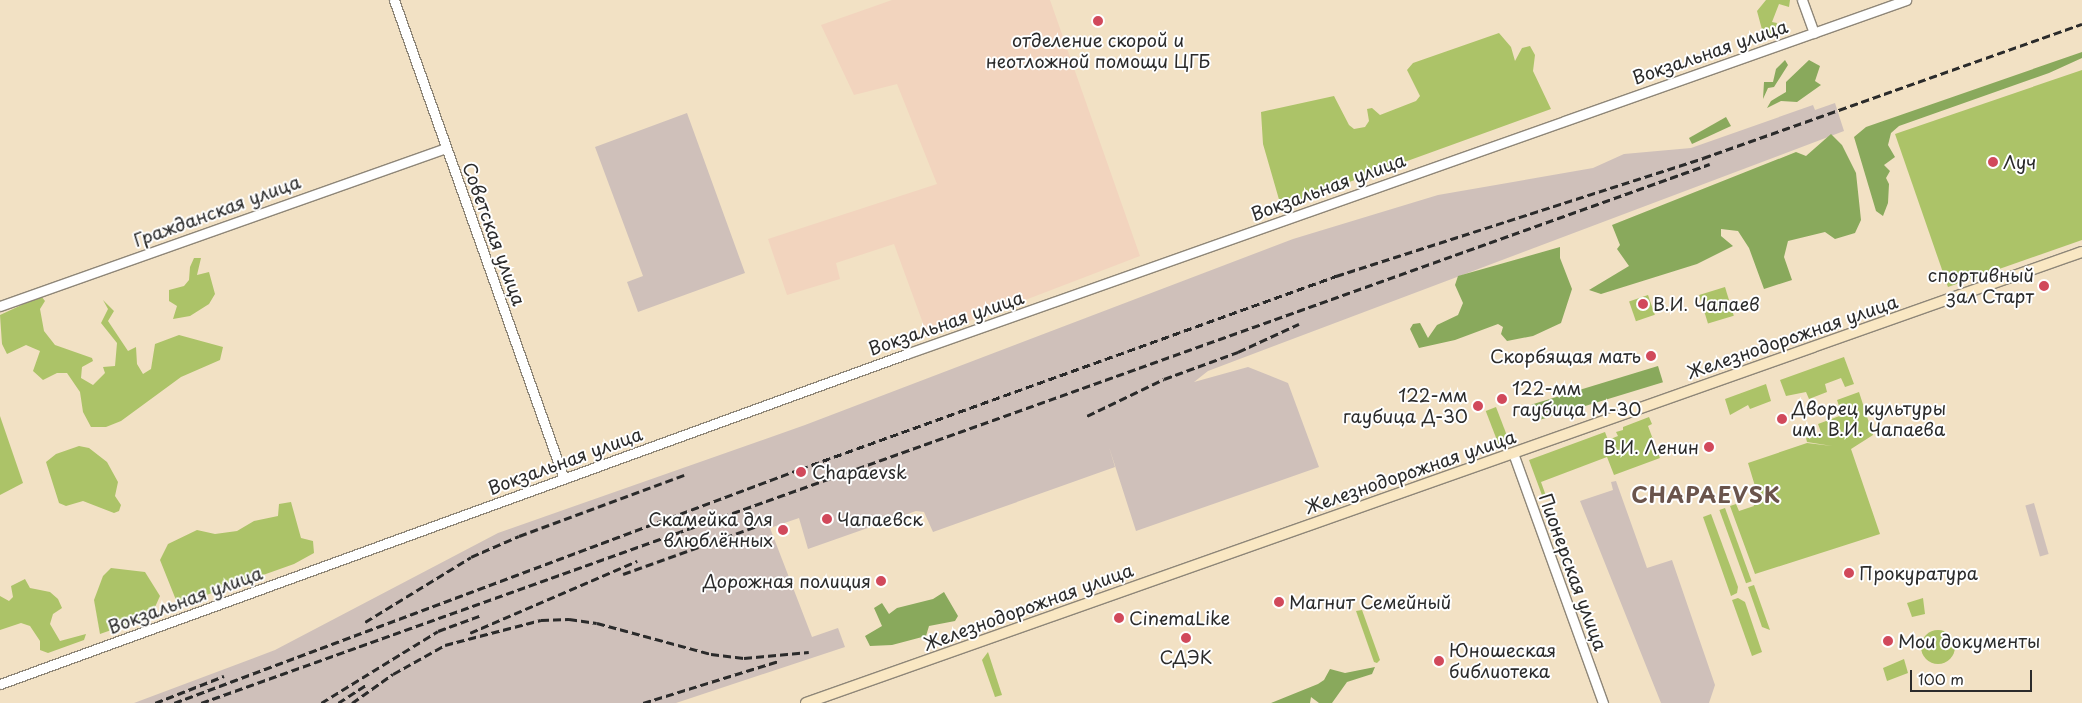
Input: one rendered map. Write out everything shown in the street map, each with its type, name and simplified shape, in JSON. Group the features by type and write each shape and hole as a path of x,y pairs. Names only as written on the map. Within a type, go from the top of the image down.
{"main road":[{"name":"Железнодорожная улица","path":"806,703 2082,252"}],"street":[{"name":"Советская улица","path":"394,0 564,479"},
{"path":"1802,0 1814,33"},
{"name":"Вокзальная улица","path":"0,684 896,357 1906,0"},
{"name":"Гражданская улица","path":"0,306 446,148"},
{"name":"Пионерская улица","path":"1513,453 1603,703"}],"shaded area":[{"path":"892,0 1050,0 1140,256 928,337 894,244 836,263 840,279 787,295 768,239 937,184 897,84 854,95 821,25"},
{"path":"1835,103 1844,131 1208,371 1194,382 1248,367 1288,383 1319,467 1136,531 1109,447 1115,467 933,532 924,512 916,511 808,549 799,518 770,528 812,637 838,628 845,647 676,703 134,703 275,650 498,533 805,425 1293,239 1438,195 1593,168 1624,154 1691,148 1813,105 1815,110"},
{"path":"687,113 745,273 638,312 627,282 643,276 595,147"},
{"path":"1616,481 1647,568 1672,560 1715,685 1709,703 1661,703 1580,501 1613,490 1611,482"},
{"path":"2034,503 2049,554 2040,556 2025,505"}],"green space":[{"path":"1766,0 1790,0 1789,7 1779,4 1772,22 1777,23 1775,33 1764,37 1757,11"},
{"path":"1499,33 1511,47 1515,61 1522,48 1530,46 1535,55 1533,71 1551,109 1283,206 1280,203 1263,144 1261,112 1334,96 1349,125 1354,129 1365,127 1369,121 1367,109 1372,108 1380,115 1416,101 1420,96 1407,70 1413,63"},
{"path":"2082,52 2082,58 2049,73 1899,126 1891,133 1888,145 1895,157 1884,165 1890,171 1886,178 1889,184 1888,203 1883,216 1876,211 1854,137 1866,127"},
{"path":"1785,60 1788,65 1774,87 1768,88 1763,99 1764,82 1773,82 1776,69"},
{"path":"1809,60 1820,66 1815,81 1821,85 1797,102 1781,101 1767,108 1771,101 1786,92 1786,82"},
{"name":"Луч","path":"2082,70 2082,240 1948,287 1895,134"},
{"path":"1726,117 1731,126 1692,144 1689,138"},
{"path":"1831,134 1842,145 1856,173 1861,220 1855,233 1835,239 1825,232 1788,241 1784,257 1792,280 1764,289 1749,248 1738,231 1721,229 1721,236 1733,246 1697,264 1601,294 1589,290 1629,266 1617,249 1620,245 1612,225 1796,152 1806,156"},
{"path":"1560,247 1560,258 1572,289 1561,323 1533,336 1507,341 1501,334 1503,327 1498,324 1455,340 1419,348 1410,329 1413,324 1420,323 1428,338 1437,325 1458,315 1463,303 1455,285 1458,276"},
{"path":"194,258 201,258 197,275 209,272 215,294 209,304 190,316 173,319 177,306 169,301 169,290 184,286 189,280 190,267"},
{"path":"1725,287 1734,316 1708,324 1699,295"},
{"path":"1648,295 1655,315 1636,321 1629,302"},
{"path":"41,296 45,301 40,309 44,331 55,345 92,358 93,361 82,367 81,378 93,385 105,373 103,367 115,366 117,343 101,323 108,309 103,300 114,311 108,321 128,351 136,347 137,364 143,374 151,369 155,344 179,335 223,347 220,360 181,377 121,421 106,427 91,427 83,412 80,392 67,373 57,373 43,380 33,371 40,351 26,345 7,354 2,344 0,315"},
{"path":"1844,357 1854,384 1845,387 1841,378 1825,384 1827,392 1809,399 1806,392 1786,396 1780,380"},
{"path":"1658,366 1663,382 1537,421 1532,405"},
{"path":"1766,384 1771,401 1750,409 1748,405 1730,415 1725,399"},
{"path":"1859,392 1873,435 1851,449 1880,534 1755,574 1730,506 1736,504 1739,511 1754,506 1752,499 1758,496 1748,463 1807,443 1832,446 1807,442 1806,438 1821,432 1818,424 1842,415 1837,400"},
{"path":"1496,407 1510,443 1500,447 1486,411"},
{"path":"0,416 23,483 0,495"},
{"path":"1649,417 1652,424 1648,426 1660,458 1614,475 1607,457 1541,482 1546,496 1543,498 1529,460 1605,432 1608,440 1618,436 1616,432 1623,430 1623,427"},
{"path":"79,446 89,448 107,462 118,482 115,496 121,505 119,511 114,513 83,501 66,506 59,503 46,462 56,454"},
{"path":"291,502 301,538 313,541 314,553 294,564 178,605 160,560 168,544 197,530 215,534 237,531 254,521 278,516 279,504"},
{"path":"1725,508 1752,581 1746,583 1719,510"},
{"path":"1711,514 1738,587 1737,593 1731,596 1703,517"},
{"path":"111,568 145,572 160,596 151,616 100,634 94,600 103,576"},
{"path":"25,579 30,588 50,592 58,599 62,608 53,614 50,624 60,641 86,634 84,640 48,653 40,650 40,641 30,626 21,623 0,630 0,596 9,601 13,597 11,586"},
{"path":"1754,585 1770,630 1762,627 1748,587"},
{"path":"944,592 958,616 955,621 929,626 926,636 892,645 870,646 865,636 882,626 874,608 882,603 889,614 897,608 933,599"},
{"path":"1738,598 1745,602 1762,652 1752,656 1732,600"},
{"path":"1923,598 1925,614 1912,617 1907,603"},
{"path":"1362,610 1380,660 1377,663 1374,662 1356,611"},
{"path":"1938,630 1945,631 1950,635 1954,640 1954,654 1950,659 1945,663 1938,664 1931,663 1926,659 1922,654 1921,647 1922,640 1926,635 1931,631"},
{"path":"988,652 1002,695 995,697 982,660"},
{"path":"1904,659 1908,673 1887,681 1883,668"},
{"path":"1375,667 1372,674 1347,682 1332,703 1319,703 1311,697 1310,703 1271,703 1318,684 1324,680 1330,669 1345,673"}],"railway":[{"path":"174,703 800,469 1336,276 1703,158 2082,24"},
{"path":"201,703 1710,164"},
{"path":"1087,416 1164,379 1238,352 1299,324"},
{"path":"365,622 471,557 519,536 687,474"},
{"path":"623,574 757,526"},
{"path":"470,633 637,561"},
{"path":"321,703 438,631 479,616"},
{"path":"352,703 393,674 445,645 541,620 569,619 597,623 711,654 744,658 809,652"},
{"path":"643,703 779,661"},
{"path":"155,703 224,676"},
{"path":"338,703 367,684"}],"place":[{"name":"отделение скорой и неотложной помощи ЦГБ","path":"1098,21"},
{"name":"Луч","path":"1993,162"},
{"name":"спортивный зал Старт","path":"2044,286"},
{"name":"В.И. Чапаев","path":"1643,304"},
{"name":"Скорбящая мать","path":"1651,356"},
{"name":"122-мм гаубица М-30","path":"1502,399"},
{"name":"122-мм гаубица Д-30","path":"1478,406"},
{"name":"Дворец культуры им. В.И. Чапаева","path":"1782,419"},
{"name":"В.И. Ленин","path":"1709,447"},
{"name":"Chapaevsk","path":"801,472"},
{"name":"Чапаевск","path":"827,519"},
{"name":"Скамейка для влюблённых","path":"783,530"},
{"name":"Прокуратура","path":"1849,573"},
{"name":"Дорожная полиция","path":"881,581"},
{"name":"Магнит Семейный","path":"1279,602"},
{"name":"CinemaLike","path":"1119,618"},
{"name":"СДЭК","path":"1186,638"},
{"name":"Мои документы","path":"1888,641"},
{"name":"Юношеская библиотека","path":"1439,661"}],"district":[{"name":"CHAPAEVSK","path":"1706,494"}]}
